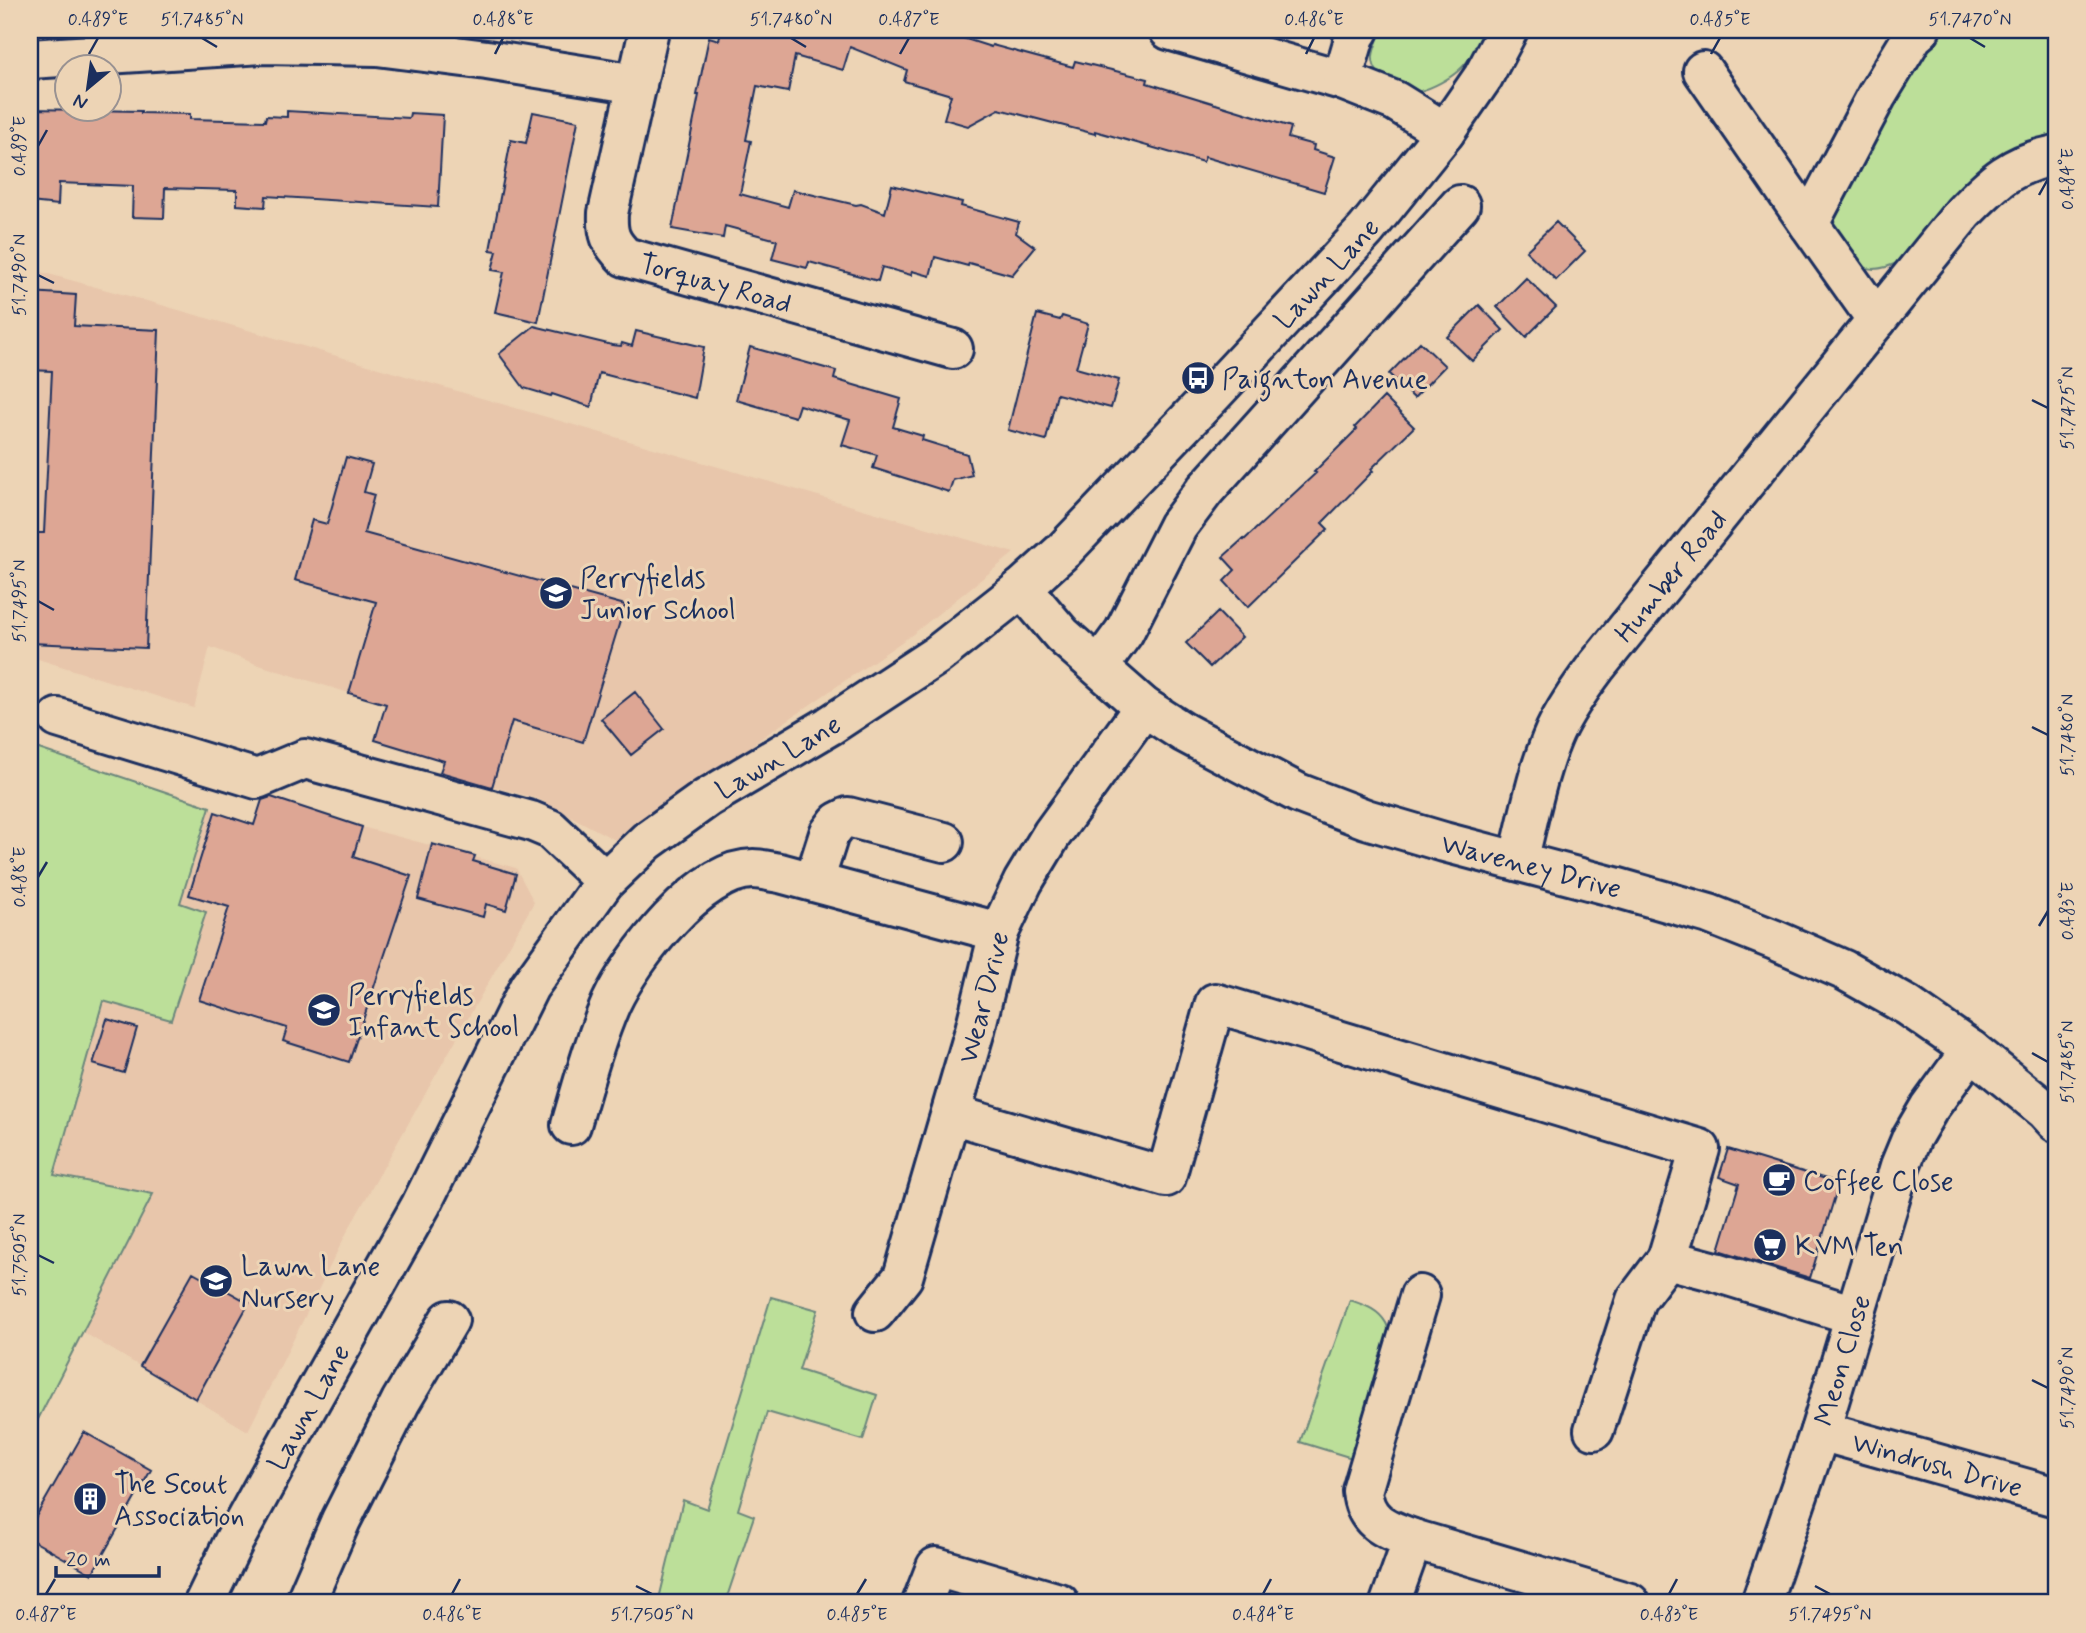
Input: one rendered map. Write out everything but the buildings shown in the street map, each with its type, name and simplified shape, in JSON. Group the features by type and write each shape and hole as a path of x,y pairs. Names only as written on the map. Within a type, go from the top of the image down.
{"street":[{"name":"Torquay Road","path":"649,30 608,213 607,230 614,246 625,257 953,349"},
{"path":"1169,30 1342,80 1395,101 1445,132"},
{"path":"1342,80 1359,30"},
{"name":"Lawn Lane","path":"204,1603 304,1411 421,1205 530,987 605,881 647,841 707,798 830,726 937,655 1022,589 1063,551 1366,230 1445,132 1483,77 1508,30"},
{"path":"1809,224 1877,95 1913,36 1920,30"},
{"path":"30,58 262,44 377,46 637,84"},
{"path":"1703,71 1877,320"},
{"name":"Humber Road","path":"1518,861 1542,766 1555,731 1575,695 1963,213 2000,177 2016,167 2035,159 2056,155"},
{"name":"Lawn Lane","path":"1099,666 1124,632 1178,526 1205,490 1460,205"},
{"name":"Waveney Drive","path":"1022,589 1062,635 1144,707 1183,732 1298,793 1366,819 1444,842 1709,914 1775,940 1854,976 1908,1006 1971,1049 2056,1122"},
{"name":"Wear Drive","path":"875,1312 903,1277 975,1030 999,932 1023,882 1052,834 1144,707"},
{"path":"58,718 257,779 305,760 531,821 550,829 605,881"},
{"path":"814,881 829,834 838,822 848,817 943,842"},
{"path":"571,1125 594,1047 612,1002 639,956 673,917 709,884 728,874 753,869 814,881 999,932"},
{"path":"951,1114 1166,1177 1214,1003 1700,1149 1667,1259 1636,1300 1594,1430"},
{"name":"Meon Close","path":"1761,1603 1820,1431 1900,1166 1912,1137 1929,1108 1971,1049"},
{"path":"1667,1259 1854,1315"},
{"path":"1420,1295 1362,1491 1364,1505 1373,1519 1387,1530 1413,1539 1630,1603"},
{"path":"305,1603 341,1520 395,1413 449,1320"},
{"name":"Windrush Drive","path":"1820,1431 2056,1497"},
{"path":"1390,1603 1413,1539"},
{"path":"922,1603 936,1567 1059,1603"}],"shaded area":[{"name":"Perryfields Junior School","path":"30,269 1014,553 913,634 766,735 619,842 538,799 440,772 455,726 210,647 194,708 38,659 30,684"},
{"path":"30,746 253,824 264,795 362,827 516,868 534,902 348,1230 248,1431 83,1332 30,1435"}],"green space":[{"path":"1381,30 1486,30 1458,71 1435,85 1413,92 1389,83 1377,71 1373,56"},
{"path":"1943,30 2056,30 2056,139 1901,261 1887,267 1866,268 1852,257 1832,227 1833,215 1924,48"},
{"path":"30,746 210,807 180,903 206,912 171,1020 103,1001 54,1175 153,1194 30,1435"},
{"path":"771,1297 818,1310 799,1370 877,1395 863,1440 767,1412 738,1510 754,1516 725,1603 658,1603 683,1500 707,1509"},
{"path":"1350,1300 1379,1314 1386,1323 1388,1334 1383,1369 1352,1458 1300,1442"}],"place":[{"name":"Paignton Avenue","path":"1198,378"},
{"name":"Perryfields Junior School","path":"556,593"},
{"name":"Perryfields Infant School","path":"324,1010"},
{"name":"Coffee Close","path":"1779,1180"},
{"name":"KVM Ten","path":"1770,1245"},
{"name":"Lawn Lane Nursery","path":"216,1281"},
{"name":"The Scout Association","path":"90,1499"}]}
